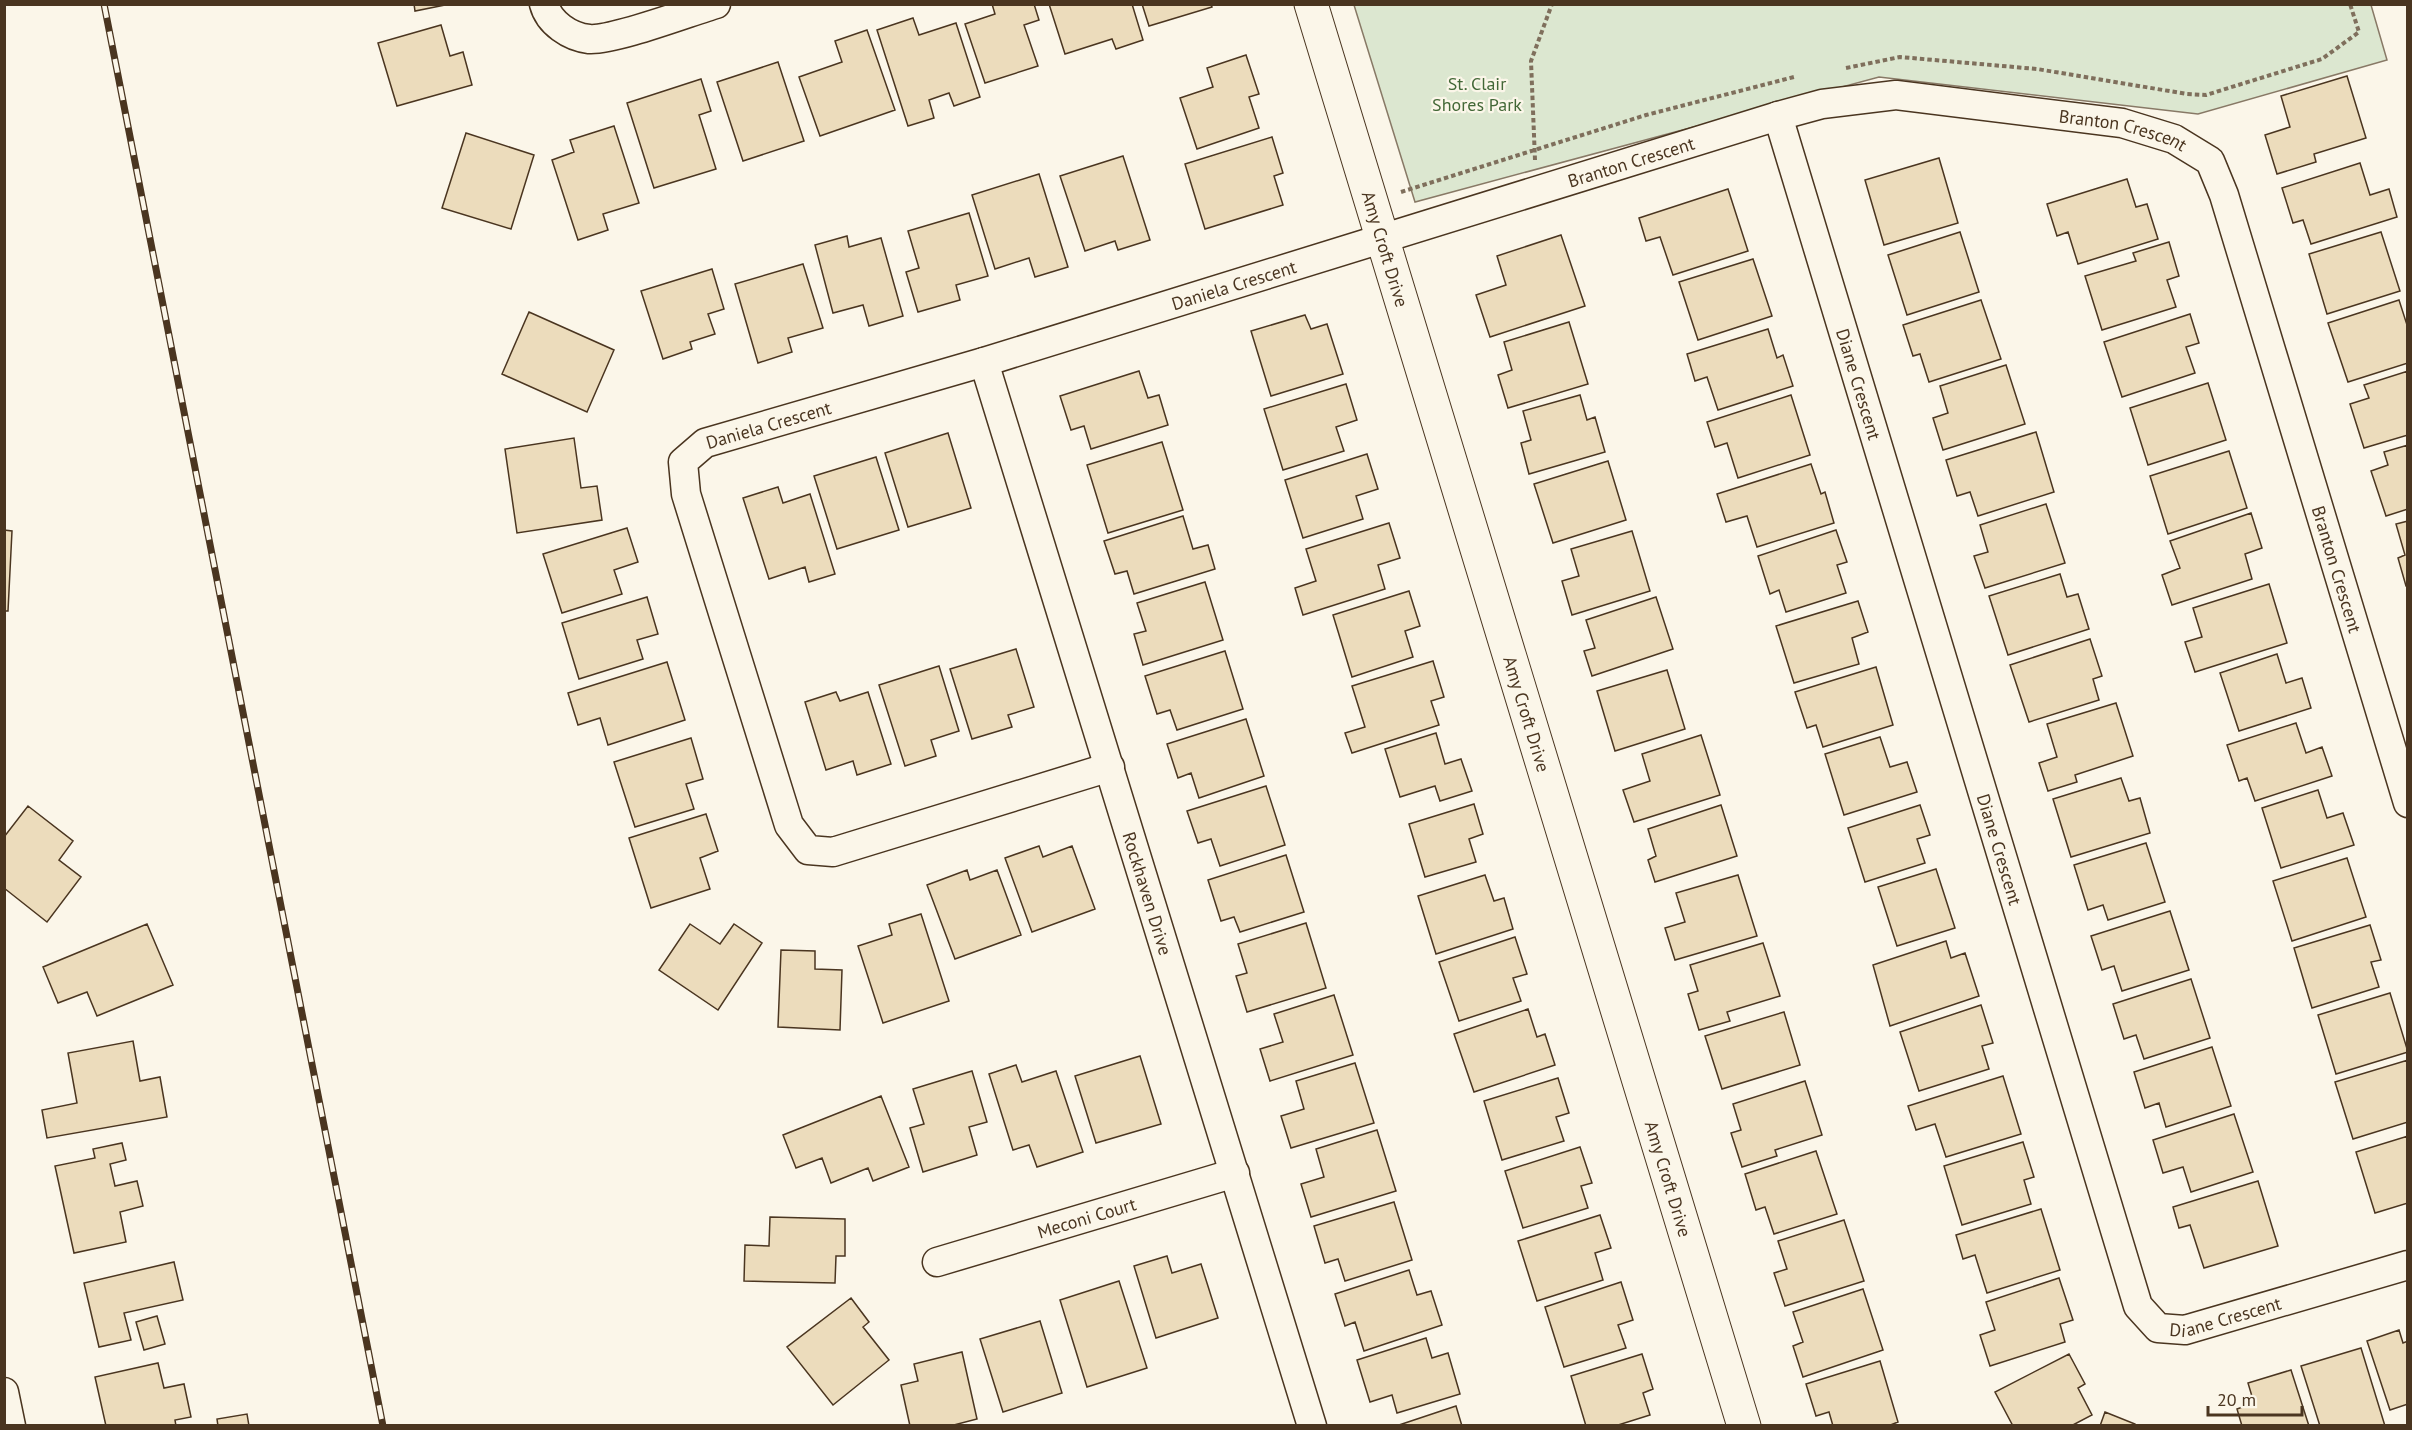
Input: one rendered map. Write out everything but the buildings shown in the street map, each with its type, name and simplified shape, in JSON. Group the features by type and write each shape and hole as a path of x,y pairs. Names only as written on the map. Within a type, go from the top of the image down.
{"street":[{"path":"544,4 547,14 567,33 590,39 716,4"},
{"name":"Amy Croft Drive","path":"1311,4 1744,1425"},
{"name":"Branton Crescent","path":"1381,237 1822,104 1896,95 2122,123 2174,139 2210,161 2224,195 2408,803"},
{"name":"Diane Crescent","path":"1778,116 2138,1306 2158,1328 2185,1330 2408,1265"},
{"name":"Daniela Crescent","path":"1110,767 833,852 808,850 789,825 686,494 683,462 705,443 984,362 1381,237"},
{"name":"Rockhaven Drive","path":"984,362 1312,1425"},
{"name":"Meconi Court","path":"937,1262 1235,1173"},
{"path":"4,1392 11,1425"}],"path":[{"path":"1536,190 1531,61 1552,4"}],"green space":[{"name":"St. Clair Shores Park","path":"1354,5 2371,5 2387,60 2198,114 1879,77 1415,202"}],"railway":[{"path":"104,4 383,1426"}]}
